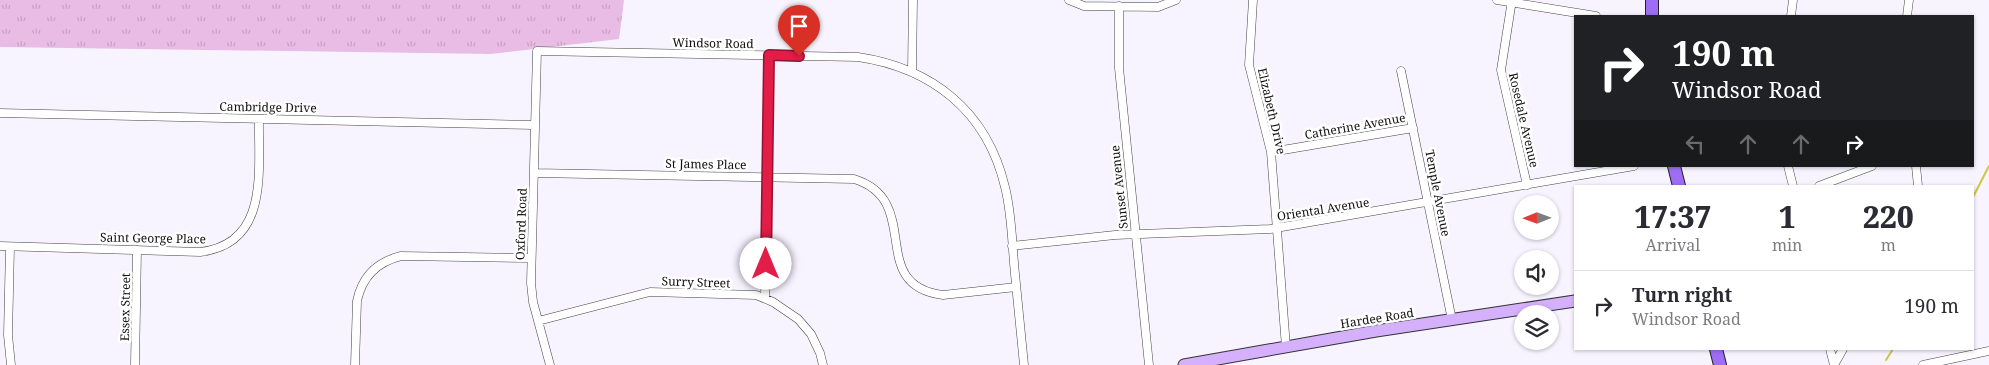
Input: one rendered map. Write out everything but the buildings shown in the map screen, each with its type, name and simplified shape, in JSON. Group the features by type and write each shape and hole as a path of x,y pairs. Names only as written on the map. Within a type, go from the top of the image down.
{"main road":[{"path":"1652,0 1652,15"},
{"path":"1674,167 1679,185"},
{"path":"1716,350 1720,365"}],"street":[{"path":"912,71 913,0"},
{"path":"1069,0 1084,6 1158,7 1165,6 1176,0"},
{"name":"Elizabeth Drive","path":"1253,0 1249,65 1271,152 1286,346"},
{"path":"1498,0 1590,15"},
{"path":"1791,15 1793,0"},
{"path":"1907,15 1909,0"},
{"name":"Rosedale Avenue","path":"1511,1 1501,70 1527,185"},
{"name":"Sunset Avenue","path":"1119,6 1119,68 1149,365"},
{"name":"Windsor Road","path":"536,80 537,51 858,57 912,71 950,96 976,122 991,146 1006,188 1024,365"},
{"path":"765,298 769,55"},
{"name":"Temple Avenue","path":"1401,71 1452,320"},
{"name":"Oxford Road","path":"536,80 531,258 532,290 550,365"},
{"name":"Cambridge Drive","path":"0,112 535,125"},
{"name":"Saint George Place","path":"0,246 208,251 223,246 242,232 251,219 256,204 259,119"},
{"name":"Catherine Avenue","path":"1271,152 1413,128"},
{"name":"Oriental Avenue","path":"1012,246 1135,234 1278,228 1628,167"},
{"path":"1788,167 1793,185"},
{"path":"1822,185 1869,167"},
{"path":"1916,167 1918,185"},
{"name":"St James Place","path":"534,173 854,179 871,186 889,207 894,228 896,250 901,266 911,281 926,291 943,295 1016,287"},
{"path":"10,246 8,335 11,365"},
{"name":"Essex Street","path":"135,365 137,250"},
{"path":"356,365 359,292 366,277 381,263 400,256 531,258"},
{"name":"Surry Street","path":"538,321 650,292 756,296 765,298 786,309 807,329 820,353 823,365"},
{"name":"Hardee Road","path":"1184,365 1286,346 1574,301"},
{"path":"1830,350 1834,365"},
{"path":"1834,365 1842,350"},
{"path":"1923,365 1989,351"}],"green space":[{"path":"0,0 624,0 619,39 491,54 0,47"}],"waterway":[{"path":"1974,195 1989,166"},
{"path":"1886,360 1892,350"}],"route":[{"path":"766,264 769,55 799,56"}]}
